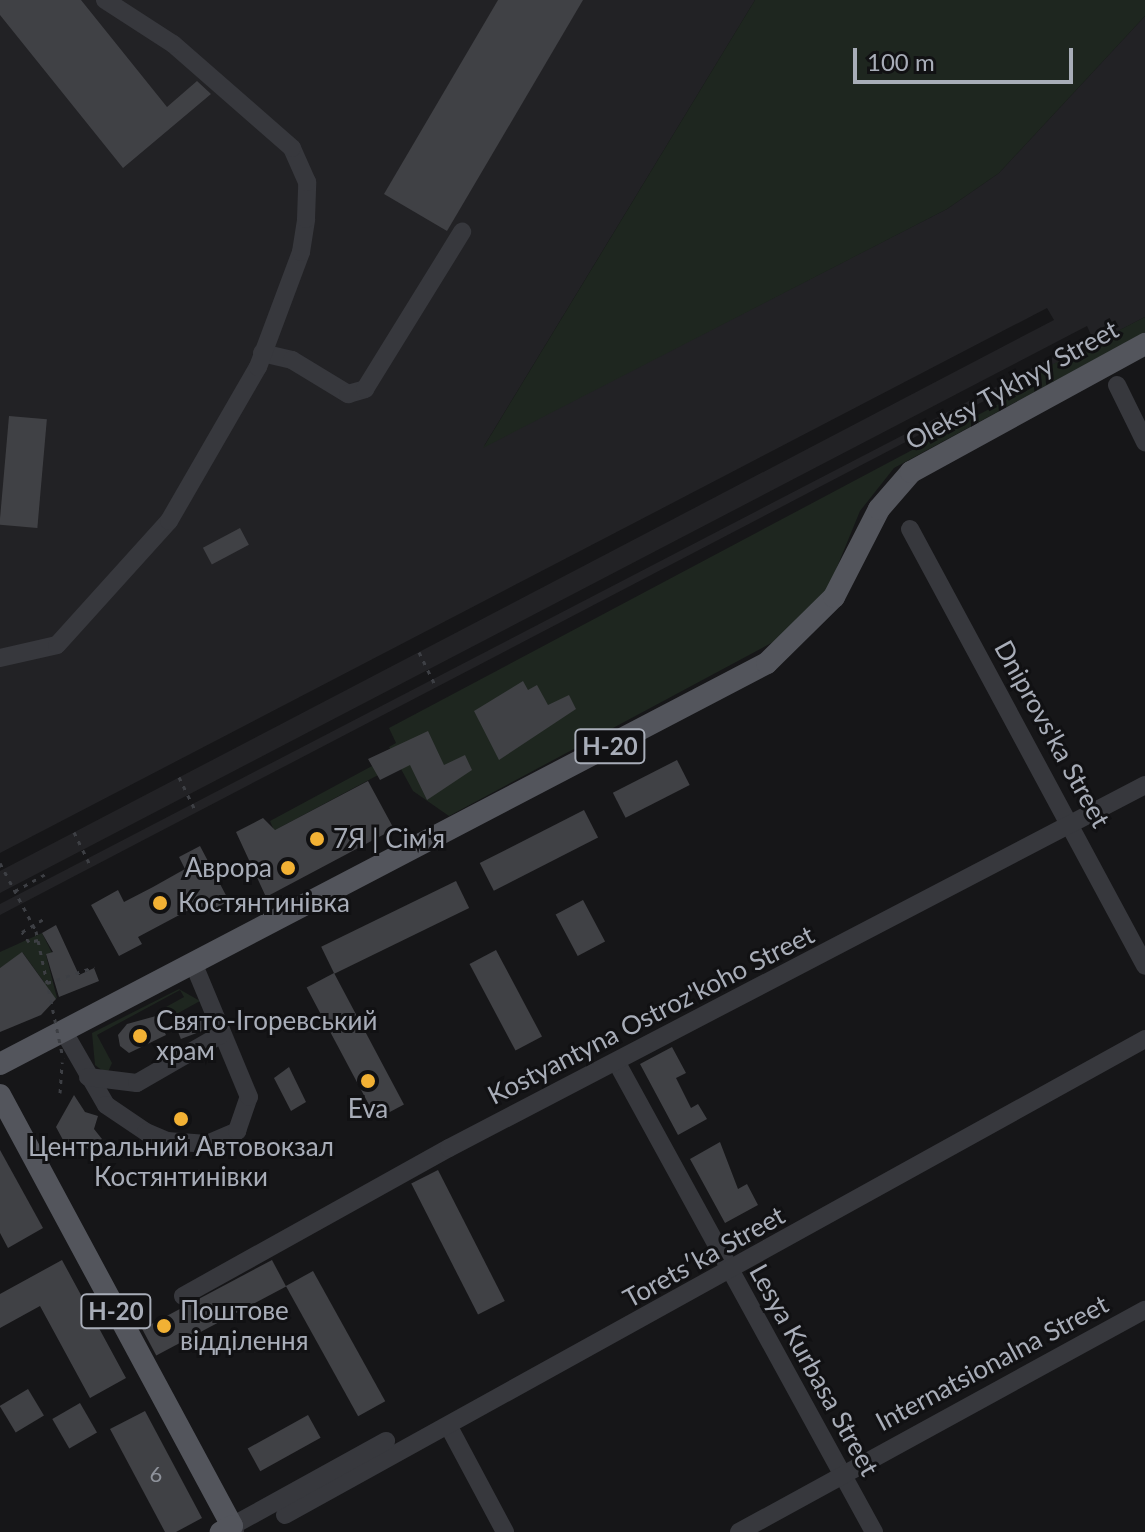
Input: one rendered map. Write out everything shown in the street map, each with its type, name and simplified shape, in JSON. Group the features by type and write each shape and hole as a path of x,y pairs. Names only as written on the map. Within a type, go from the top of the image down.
{"main road":[{"name":"Oleksy Tykhyy Street","path":"0,1064 767,663 834,597 879,509 911,472 1145,344"},
{"name":"Н-20","path":"0,1095 229,1530"}],"street":[{"path":"0,658 57,645 151,546 262,353 301,252 308,200 301,165 292,148 195,62 105,0"},
{"path":"262,353 292,360 348,394 365,389 462,232"},
{"path":"1117,385 1145,442"},
{"name":"Dniprovs'ka Street","path":"910,529 1074,825 1145,966"},
{"name":"Kostyantyna Ostroz'koho Street","path":"183,1296 449,1148 1074,825 1145,785"},
{"path":"64,1032 106,1105 128,1120 167,1141 188,1144 207,1144 237,1131 250,1103 194,965"},
{"path":"128,1120 128,1096 137,1083 222,1034"},
{"name":"Toretsʹka Street","path":"285,1515 730,1273 1145,1039"},
{"name":"Lesya Kurbasa Street","path":"617,1063 874,1532"},
{"path":"88,1077 137,1083"},
{"name":"Internatsionalna Street","path":"739,1532 1145,1310"},
{"path":"449,1427 505,1532"},
{"path":"229,1530 386,1441"}],"path":[{"path":"419,652 436,687"},
{"path":"179,777 196,812"},
{"path":"74,832 91,867"},
{"path":"0,863 38,940 63,1058 60,1093"},
{"path":"15,891 47,873"},
{"path":"38,940 29,942 22,932 47,917"},
{"path":"47,983 94,967"}],"shaded area":[{"path":"0,0 755,0 484,446 947,209 999,173 1145,16 1145,317 0,915 0,904 1092,337 1087,326 0,893 0,871 1054,320 1047,308 0,853"},
{"path":"755,0 1145,0 1145,16 999,173 947,209 483,448"},
{"path":"1145,317 1145,332 894,468 860,511 828,589 788,634 449,816 413,791 389,747 396,743 389,728 1027,389 1024,379"},
{"path":"372,766 380,774 243,847 273,828 270,821"},
{"path":"42,933 52,953 46,955 57,998 43,1006 44,982 23,953 0,968 0,952"},
{"path":"179,989 200,1001 171,1017 166,1007 184,997 180,990 97,1035 112,1063 107,1074 95,1065 92,1033"}],"building":[{"path":"0,0 81,0 167,107 197,81 211,94 123,168 0,15"},
{"path":"498,0 583,0 447,231 384,194"},
{"path":"9,416 47,419 37,528 0,525"},
{"path":"240,528 249,545 212,564 203,548"},
{"path":"523,681 528,690 537,685 548,705 569,695 576,709 499,760 474,711"},
{"path":"428,731 444,765 465,755 472,770 427,800 410,765 380,780 368,759"},
{"path":"677,760 690,785 626,818 613,793"},
{"path":"368,781 394,829 266,897 236,832 263,818 275,830"},
{"path":"584,810 598,838 494,891 480,863"},
{"path":"200,846 229,901 205,914 200,904 138,937 142,944 119,956 91,905 118,890 124,902 153,887 185,869 179,857"},
{"path":"456,881 469,908 334,974 321,947"},
{"path":"583,900 605,941 578,956 556,915"},
{"path":"56,925 79,975 94,968 99,981 59,997 46,954 53,952 42,933"},
{"path":"496,950 542,1037 516,1051 470,964"},
{"path":"22,952 56,999 41,1015 0,1032 0,968"},
{"path":"334,973 404,1105 377,1119 307,988"},
{"name":"Свято-Ігоревський храм","path":"156,1016 166,1035 129,1053 120,1046 118,1035 127,1024"},
{"path":"202,1016 207,1029 181,1039 176,1026"},
{"path":"672,1047 686,1073 676,1078 691,1108 698,1104 707,1119 678,1135 640,1064"},
{"path":"289,1067 306,1102 291,1111 274,1078"},
{"path":"74,1095 85,1112 98,1116 94,1129 102,1139 92,1143 97,1152 63,1140 56,1127"},
{"path":"720,1142 738,1189 747,1184 758,1205 725,1223 690,1159"},
{"path":"0,1150 43,1228 8,1248 0,1233"},
{"path":"438,1170 505,1301 478,1315 411,1184"},
{"path":"62,1260 126,1378 90,1398 40,1306 0,1328 0,1294"},
{"path":"272,1260 286,1286 156,1356 142,1329"},
{"path":"313,1271 385,1401 358,1416 286,1286"},
{"path":"28,1389 44,1416 16,1433 0,1406"},
{"path":"80,1403 97,1432 69,1448 52,1419"},
{"path":"145,1411 202,1518 176,1532 165,1532 110,1429"},
{"path":"308,1415 321,1438 260,1471 248,1448"}],"place":[{"name":"7Я | Сім'я","path":"317,839"},
{"name":"Аврора","path":"288,868"},
{"name":"Костянтинівка","path":"160,903"},
{"name":"Свято-Ігоревський храм","path":"140,1036"},
{"name":"Eva","path":"368,1081"},
{"name":"Центральний Автовокзал Костянтинівки","path":"181,1119"},
{"name":"Поштове відділення","path":"164,1326"}]}
